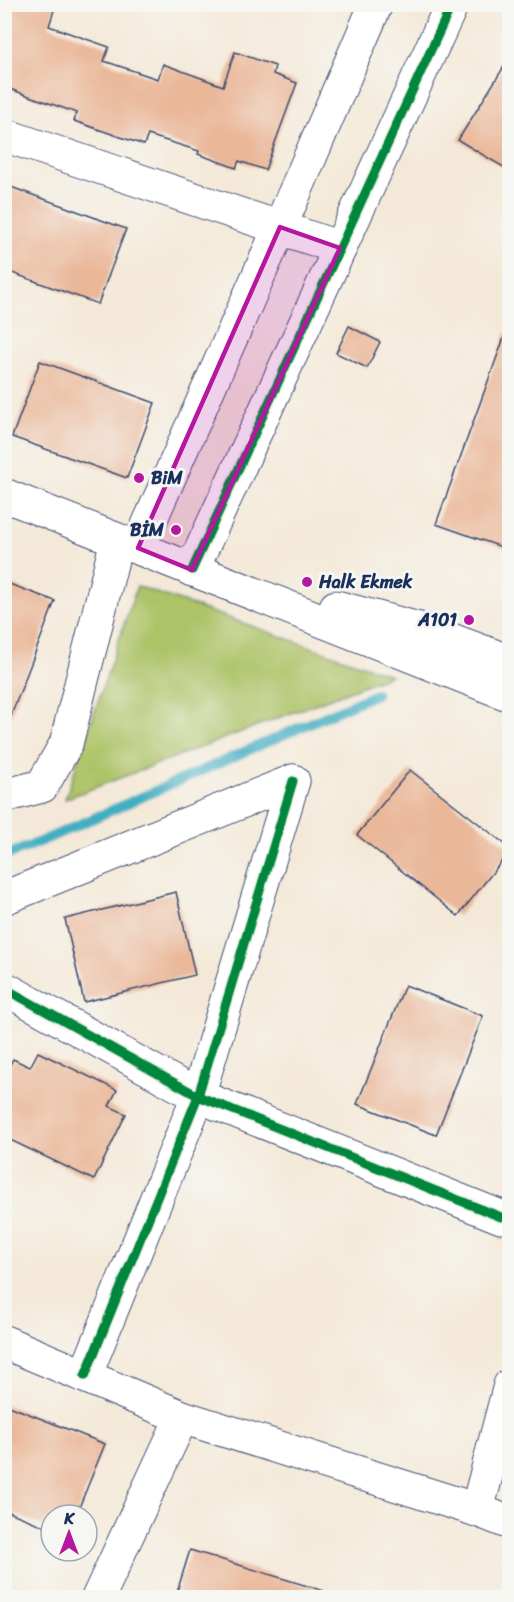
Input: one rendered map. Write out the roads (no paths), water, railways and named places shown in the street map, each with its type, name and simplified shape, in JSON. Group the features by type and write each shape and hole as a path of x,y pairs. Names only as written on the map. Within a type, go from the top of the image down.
{"street":[{"path":"4,796 42,786 66,744 128,544 280,227 376,4"},
{"path":"192,570 452,4"},
{"path":"4,135 340,248"},
{"path":"4,495 510,695"},
{"path":"192,570 430,632 510,662"},
{"path":"4,898 293,781 198,1096 85,1376"},
{"path":"4,988 198,1096 501,1217"},
{"path":"4,1342 182,1417 477,1510 510,1523"},
{"path":"477,1510 510,1385"},
{"path":"98,1598 182,1417"}],"waterway":[{"path":"4,856 376,694"}],"place":[{"name":"BiM","path":"139,478"},
{"name":"BİM","path":"176,530"},
{"name":"Halk Ekmek","path":"307,582"},
{"name":"A101","path":"469,620"}]}
